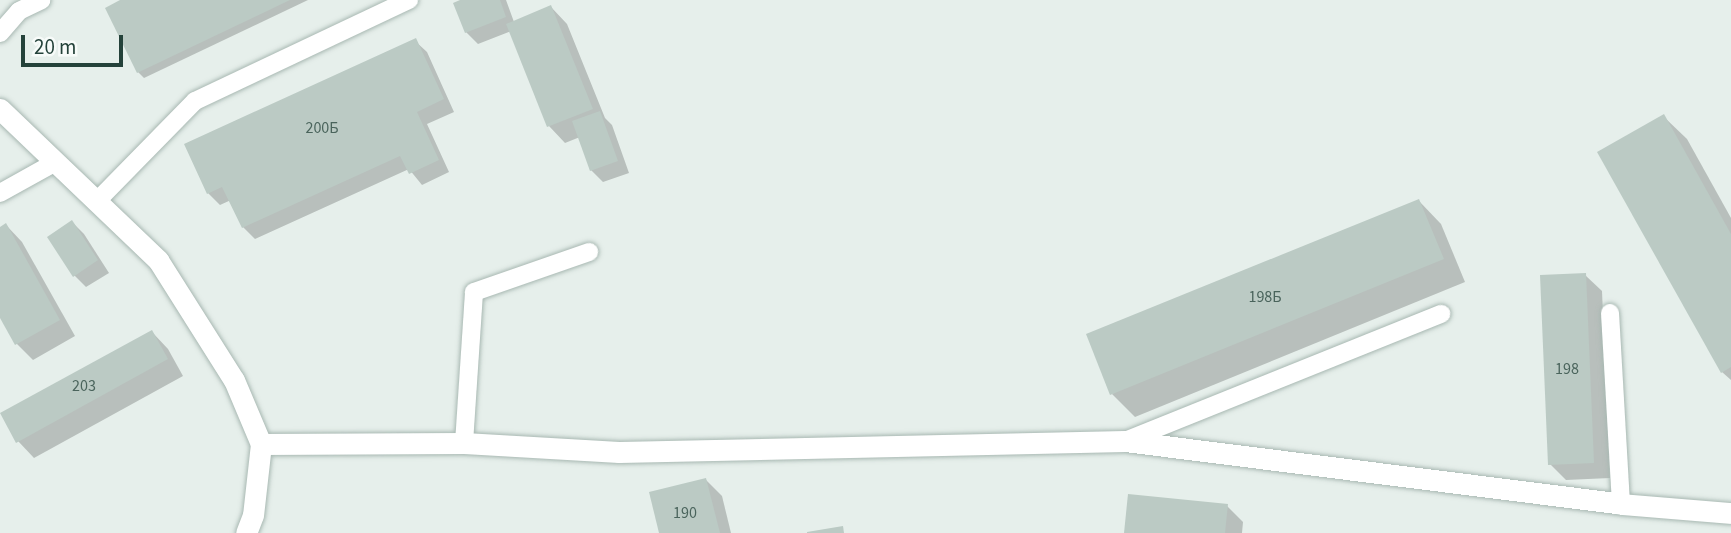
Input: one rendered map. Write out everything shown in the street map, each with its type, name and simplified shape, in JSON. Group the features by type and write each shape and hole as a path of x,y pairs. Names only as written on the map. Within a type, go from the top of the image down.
{"street":[{"path":"0,109 158,260 234,380 261,444 253,515 246,533"},
{"path":"261,444 464,443 620,452 1125,441 1621,504 1731,513"}],"lane":[{"path":"0,33 19,11 42,0"},
{"path":"97,201 195,101 409,0"},
{"path":"0,193 54,163"},
{"path":"464,443 474,292 589,252"},
{"path":"1610,313 1621,504"},
{"path":"1125,441 1441,314"}],"building":[{"path":"120,0 290,0 137,73 105,8"},
{"path":"460,0 500,0 506,17 465,33 453,3"},
{"path":"551,5 593,109 547,127 506,24"},
{"path":"416,38 444,99 417,112 439,160 409,174 400,156 242,228 222,187 207,194 184,144"},
{"path":"600,111 618,161 590,171 572,121"},
{"path":"1664,114 1731,234 1731,367 1721,373 1597,152"},
{"path":"1419,199 1444,259 1110,395 1086,334"},
{"path":"72,220 98,260 73,277 47,237"},
{"path":"6,223 60,320 15,345 0,318 0,227"},
{"path":"1586,273 1594,463 1548,465 1540,275"},
{"path":"152,330 168,359 16,443 0,413"},
{"path":"706,478 720,533 659,533 649,492"},
{"path":"1128,494 1228,504 1225,533 1124,533"},
{"path":"843,526 844,533 807,533 807,532"}]}
